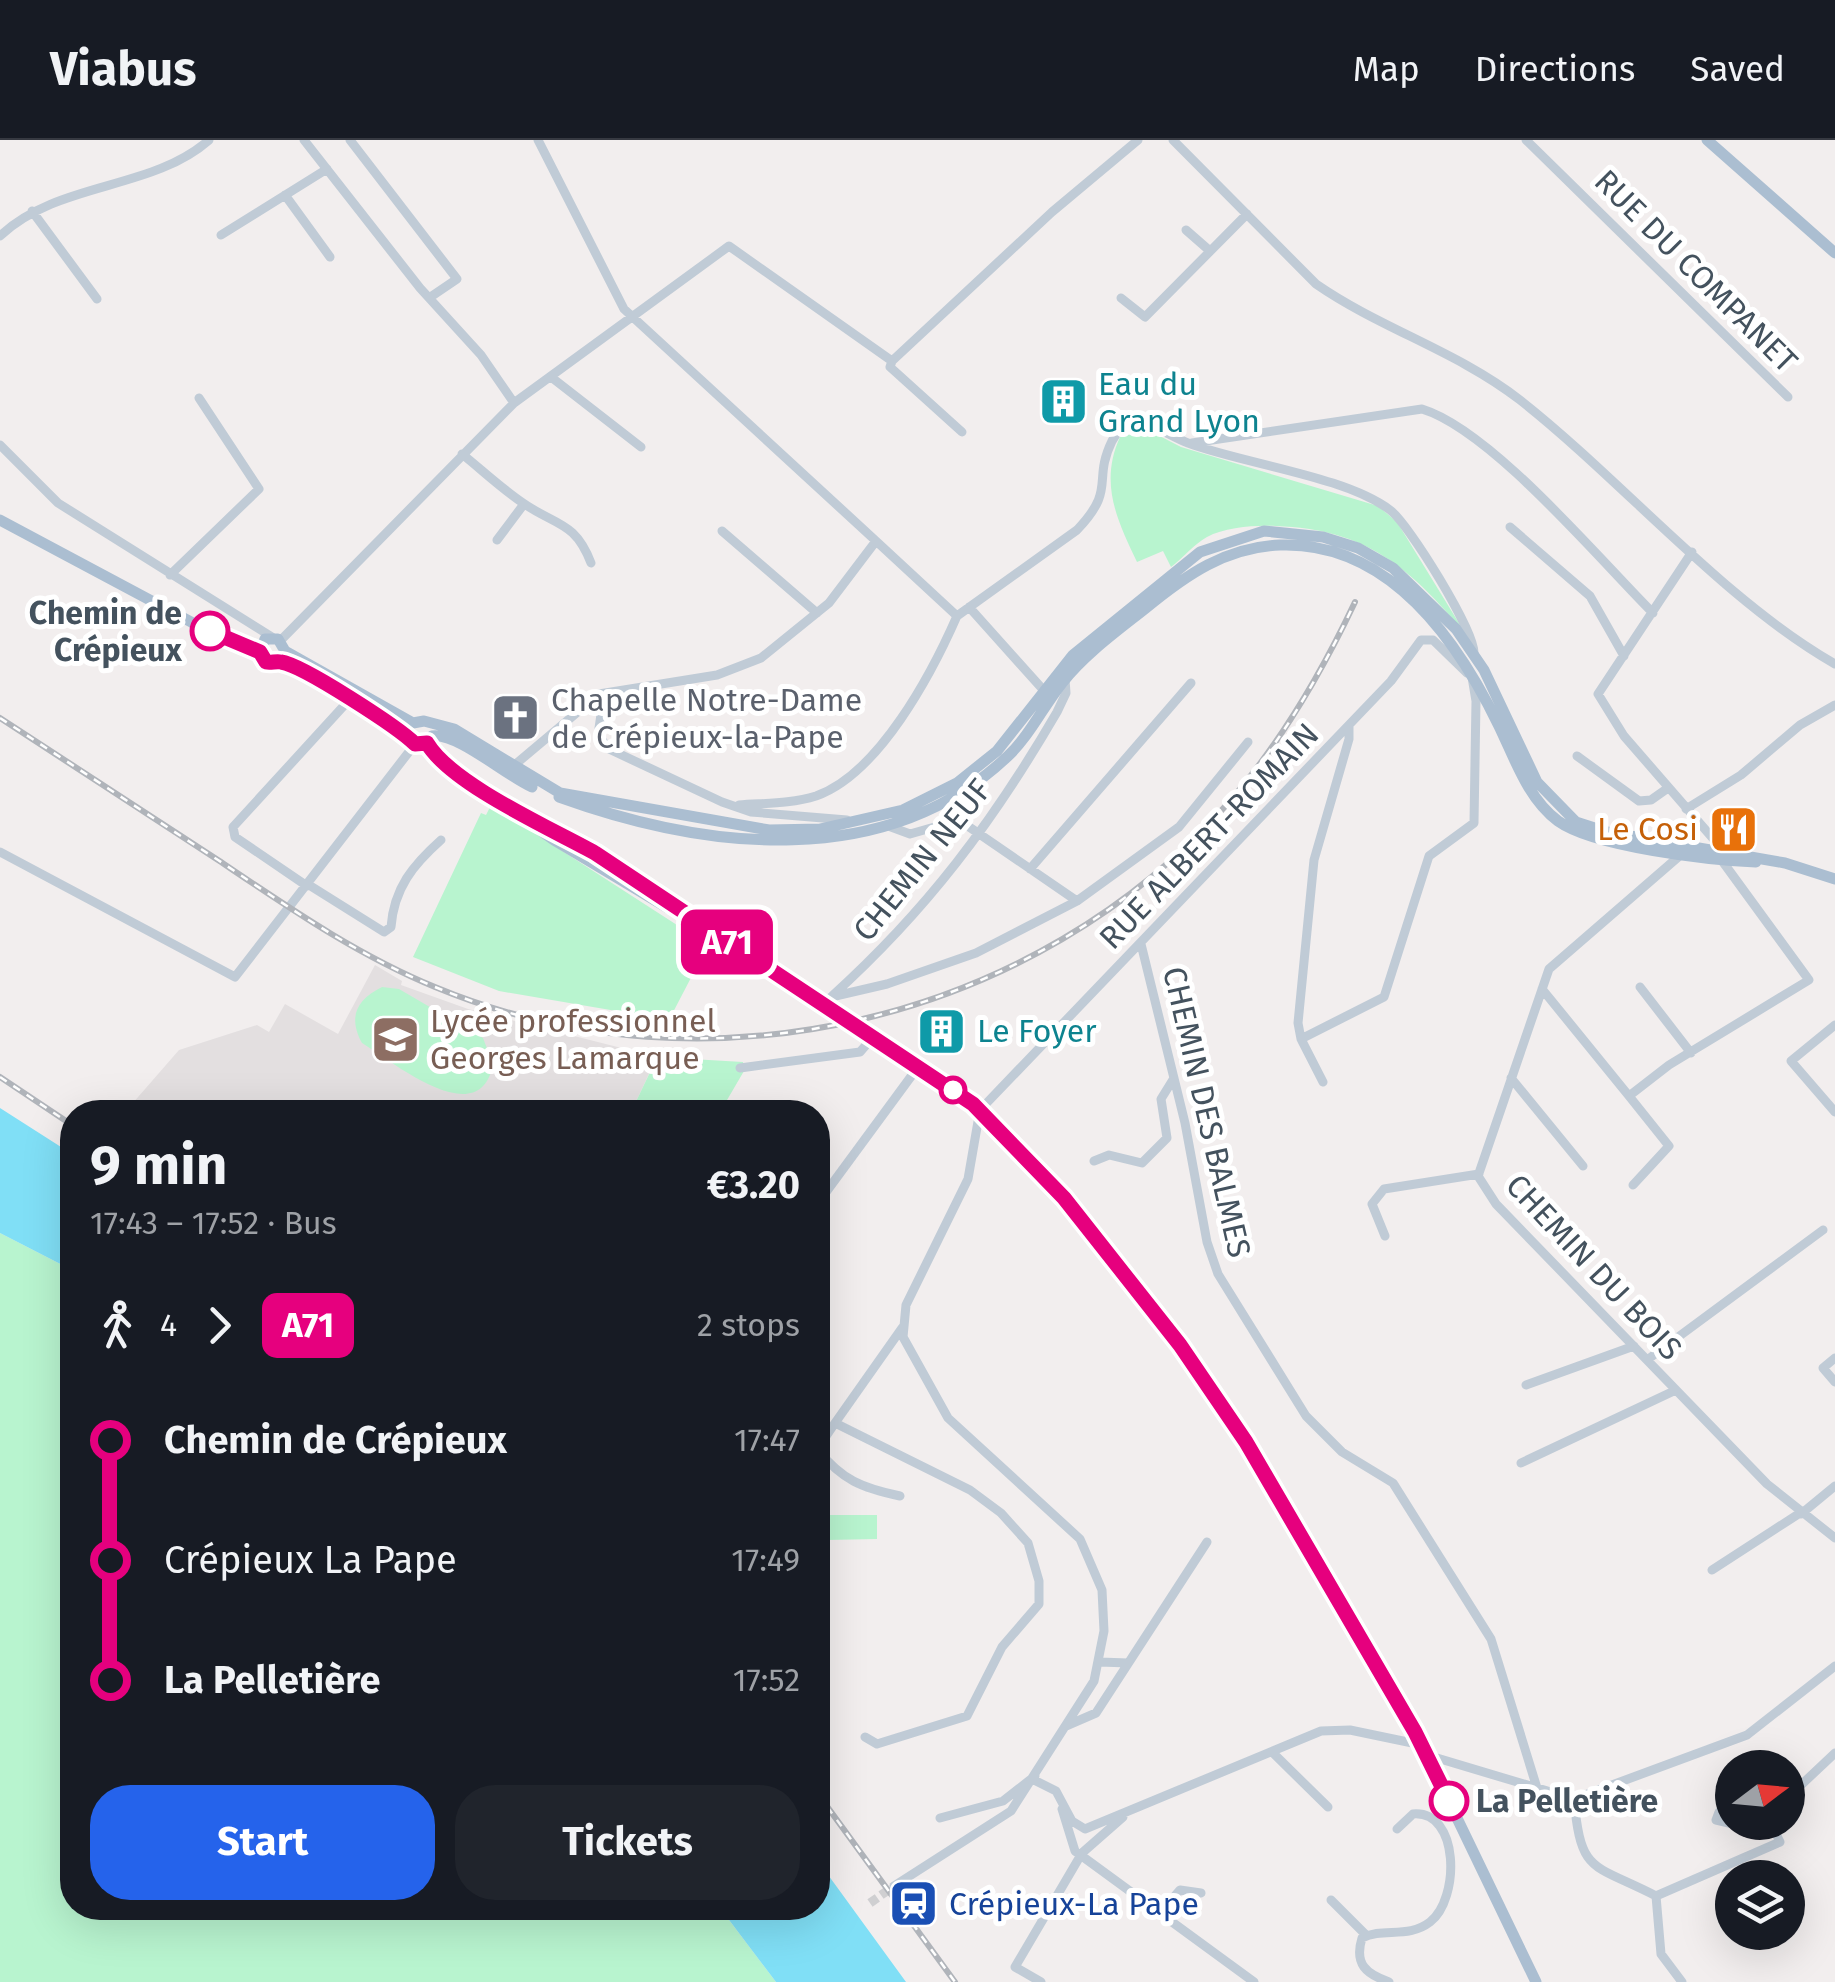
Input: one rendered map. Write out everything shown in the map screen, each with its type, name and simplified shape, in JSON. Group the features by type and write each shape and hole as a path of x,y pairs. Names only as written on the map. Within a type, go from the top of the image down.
{"main road":[{"path":"1707,140 1835,253"},
{"path":"0,520 208,630 273,647 421,734 435,757 627,884 828,1001 873,1037 980,1110 1075,1211 1202,1375 1246,1442 1425,1750 1536,1982"},
{"path":"273,647 350,699 421,734 453,736 570,802 639,820 736,837 821,840 892,827 948,801 990,772 1021,742 1074,655 1200,552 1264,532 1323,538 1358,548 1393,568 1474,653 1477,673 1526,782 1556,819 1592,838 1713,853"},
{"path":"509,771 560,792 769,830 820,829 868,822 957,783 997,751 1047,694 1195,571 1248,548 1281,545 1333,551 1381,574 1429,616 1477,673 1536,782 1576,822 1835,882"}],"street":[{"path":"0,236 32,211 184,158 209,140"},
{"path":"304,140 430,298 481,355 514,403"},
{"path":"350,140 457,279 430,298"},
{"path":"538,140 624,309 957,616"},
{"path":"962,432 890,366 892,361 1052,212 1138,140"},
{"path":"1172,140 1316,284 1341,301 1450,352 1521,401 1692,552 1835,664"},
{"name":"RUE DU COMPANET","path":"1526,140 1788,397"},
{"path":"221,234 327,170"},
{"path":"285,195 330,257"},
{"path":"32,211 97,300"},
{"path":"1122,298 1146,317 1247,214"},
{"path":"1186,230 1210,251"},
{"path":"0,445 58,503 253,625 273,647 514,403 729,246 892,361"},
{"path":"550,377 642,447"},
{"path":"170,575 258,488 200,398"},
{"path":"1189,444 1422,408 1446,416 1509,469 1654,613"},
{"path":"736,806 794,801 841,784 916,700 957,616 1076,530 1093,513 1102,500 1108,448 1117,432 1139,422 1189,444 1355,492 1393,512 1446,589 1467,628 1474,653"},
{"path":"462,454 524,504 572,529 591,563"},
{"path":"497,540 524,504"},
{"path":"1510,527 1590,596 1624,656"},
{"path":"722,531 818,613"},
{"path":"509,771 591,699 740,669 818,613 876,541"},
{"path":"1629,1096 1691,1052 1809,980 1598,694 1692,552"},
{"path":"970,607 1047,694"},
{"name":"RUE ALBERT-ROMAIN","path":"980,1110 1349,725 1426,638 1477,673"},
{"path":"1301,1039 1384,997 1430,856 1474,823 1477,673"},
{"name":"CHEMIN NEUF","path":"828,1001 872,963 981,836 1057,712 1066,693 1065,679"},
{"path":"1030,869 1192,683"},
{"path":"604,694 596,728 609,748 752,812 868,822"},
{"path":"350,699 233,827 235,837 384,932 391,927 402,884 412,867 442,840"},
{"path":"1686,809 1741,776 1800,725 1835,705"},
{"path":"1323,1082 1301,1039 1298,1023 1314,860 1350,739 1349,725"},
{"path":"0,852 236,977 421,734"},
{"path":"828,1001 976,954 1077,901 1179,827 1248,742"},
{"path":"1577,756 1639,801 1652,800 1668,788"},
{"path":"892,827 910,834 954,819 1077,901"},
{"name":"CHEMIN DU BOIS","path":"1684,852 1550,969 1479,1174 1485,1191 1676,1390 1801,1514 1835,1538"},
{"name":"CHEMIN DES BALMES","path":"1141,944 1174,1078 1207,1242 1227,1291 1314,1425 1342,1452 1384,1476 1399,1491 1491,1638 1537,1788"},
{"path":"1640,987 1691,1052"},
{"path":"1542,989 1669,1146 1633,1185"},
{"path":"1835,1026 1791,1061 1835,1112"},
{"path":"740,1068 860,1052 873,1037"},
{"path":"830,1187 918,1067"},
{"path":"1094,1161 1108,1155 1142,1163 1167,1138 1160,1098 1174,1078"},
{"path":"1511,1078 1583,1166"},
{"path":"894,1886 1011,1812 1036,1777 1100,1662 1102,1590 1080,1539 948,1418 911,1357 903,1328 906,1305 968,1178 980,1110"},
{"path":"1385,1236 1372,1204 1384,1189 1479,1174"},
{"path":"1647,1360 1823,1230"},
{"path":"830,1431 903,1328"},
{"path":"1526,1385 1634,1346"},
{"path":"1835,1358 1823,1368 1835,1382"},
{"path":"1521,1463 1676,1390"},
{"path":"835,1423 935,1470 1001,1513 1028,1544 1042,1594 1039,1604 1002,1647 967,1716 877,1744 865,1736"},
{"path":"830,1465 856,1486 900,1496"},
{"path":"1712,1570 1801,1514 1835,1486"},
{"path":"1066,1726 1096,1714 1206,1542"},
{"path":"1100,1662 1128,1664"},
{"path":"1070,1844 1084,1828 1309,1735 1337,1729 1425,1750 1574,1799 1747,1735 1835,1666"},
{"path":"1272,1752 1328,1807"},
{"path":"1805,1781 1835,1753"},
{"path":"1036,1777 1056,1791 1072,1821 1093,1840"},
{"path":"940,1818 1003,1801 1036,1777"},
{"path":"1574,1799 1578,1844 1585,1859 1656,1896"},
{"path":"1062,1804 1070,1844 1254,1982"},
{"path":"1042,1982 1015,1967 1082,1853 1132,1811"},
{"path":"1331,1900 1366,1935 1413,1932 1438,1915 1451,1887 1445,1836 1432,1820 1419,1814 1397,1828"},
{"path":"1445,1836 1463,1828"},
{"path":"1656,1896 1779,1840"},
{"path":"1161,1912 1180,1890 1200,1893"},
{"path":"1656,1896 1661,1954 1682,1982"},
{"path":"1366,1935 1359,1948 1363,1968 1389,1982"}],"shaded area":[{"name":"Lycée professionnel Georges Lamarque","path":"375,965 402,981 401,985 468,1009 657,1057 637,1100 135,1100 179,1050 257,1025 269,1032 285,1004 338,1034"}],"green space":[{"path":"1148,430 1181,447 1378,506 1397,522 1465,633 1404,571 1361,544 1336,535 1276,526 1241,527 1207,537 1171,567 1163,551 1137,562 1117,516 1111,470 1120,437"},
{"path":"491,805 708,945 669,1020 499,991 413,957 481,813 486,815"},
{"path":"382,987 399,989 483,1038 493,1064 485,1084 471,1093 434,1087 362,1043 356,1025 357,1010"},
{"path":"657,1057 743,1062 744,1071 727,1100 637,1100 652,1068 660,1072 664,1065"},
{"path":"0,1233 60,1264 60,1920 729,1920 776,1982 0,1982"},
{"path":"830,1515 877,1515 877,1539 830,1540"}],"water":[{"path":"0,1108 60,1146 60,1264 0,1233"},
{"path":"830,1878 906,1982 776,1982 729,1920 830,1920"}],"tunnel":[{"path":"870,1903 894,1886"}],"railway":[{"path":"0,718 324,929 435,987 539,1021 647,1037 755,1036 862,1019 965,987 1062,939 1151,877 1230,801 1267,755 1314,681 1355,602"},
{"path":"0,1077 60,1117"},
{"path":"830,1810 955,1982"}],"bus line":[{"name":"A71","path":"210,631 260,652 266,662 280,661 350,699 408,733 415,744 427,743 435,757 534,822 595,853 665,898 686,916 973,1104 997,1126 1109,1252 1202,1375 1246,1442 1380,1670 1449,1801"}],"place":[{"name":"Eau du Grand Lyon","path":"1063,402"},
{"name":"Chemin de Crépieux","path":"210,631"},
{"name":"Chapelle Notre-Dame de Crépieux-la-Pape","path":"516,718"},
{"name":"Le Cosi","path":"1733,829"},
{"name":"Le Foyer","path":"942,1031"},
{"name":"Lycée professionnel Georges Lamarque","path":"395,1039"},
{"name":"La Pelletière","path":"1449,1801"},
{"name":"Crépieux-La Pape","path":"914,1904"}]}
